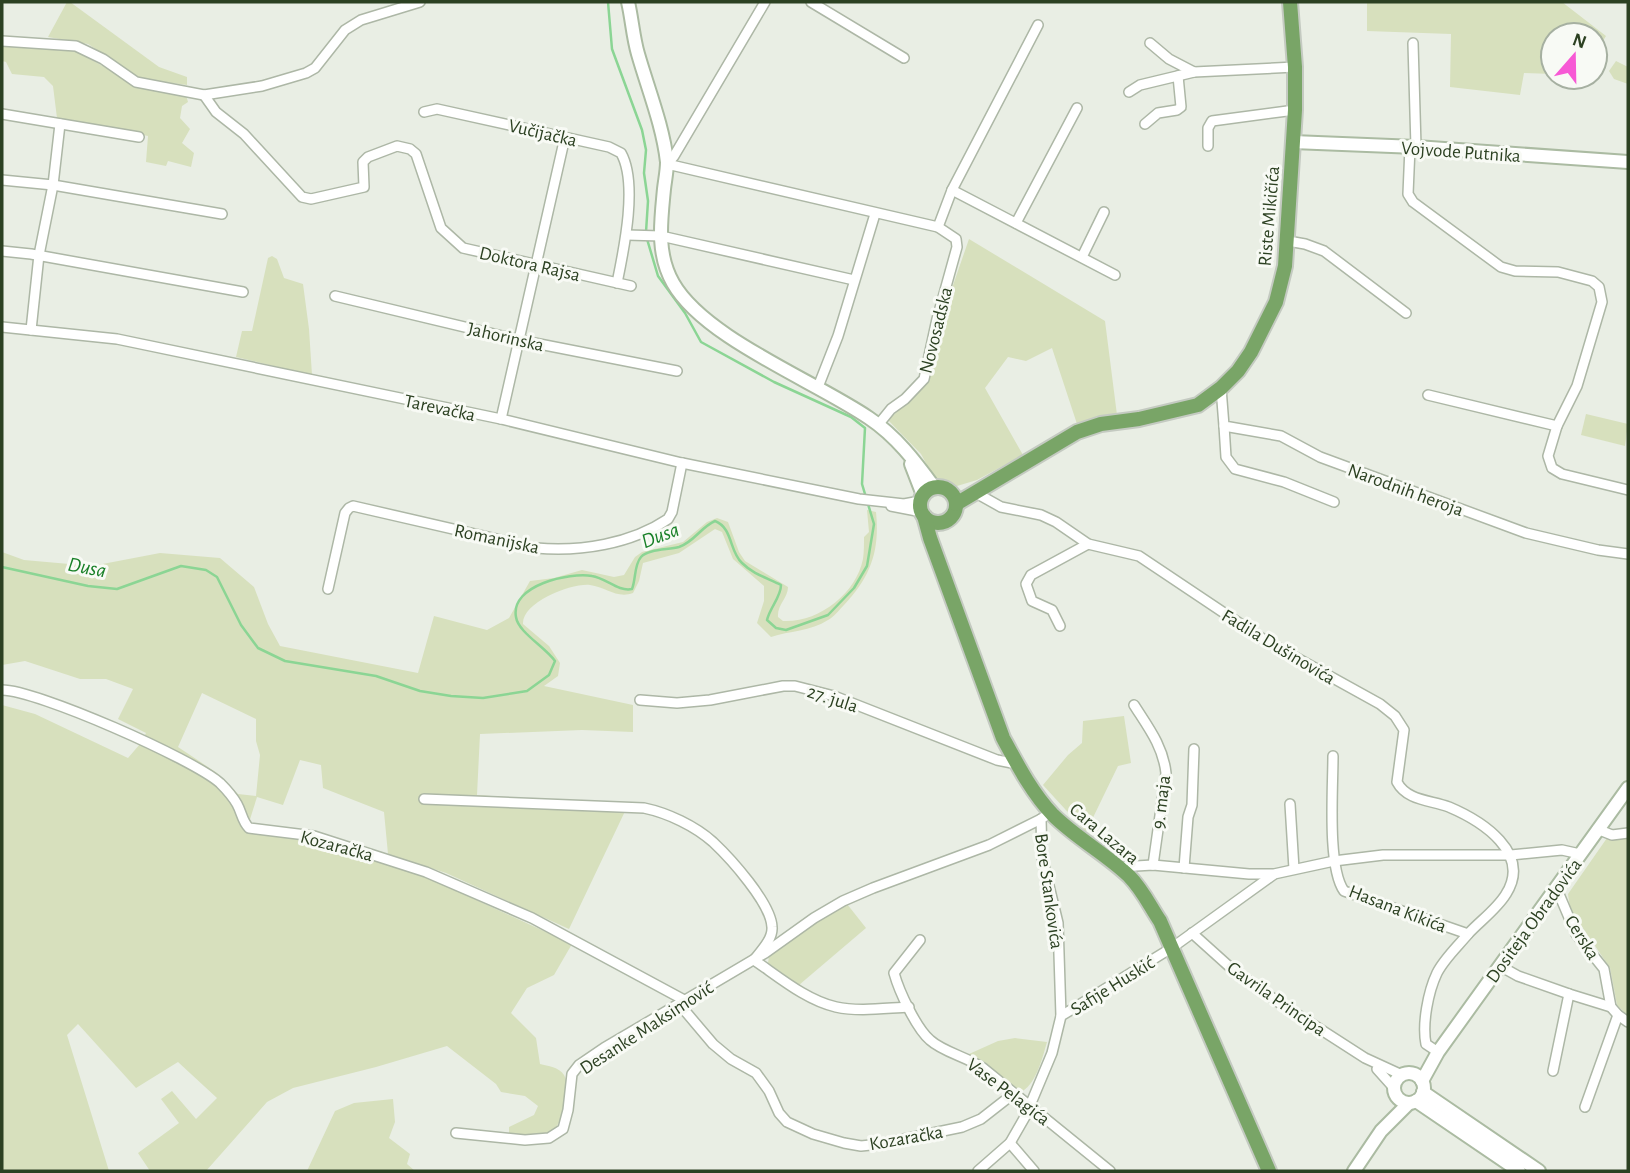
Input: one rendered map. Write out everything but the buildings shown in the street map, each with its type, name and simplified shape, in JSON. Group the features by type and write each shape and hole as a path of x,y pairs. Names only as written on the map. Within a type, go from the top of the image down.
{"main road":[{"name":"Riste Mikičića","path":"953,497 976,493 1077,432 1101,424 1139,419 1198,405 1221,388 1251,352 1276,302 1288,241 1295,110 1290,2"},
{"name":"Riste Mikičića","path":"953,497 965,489 1005,476"},
{"path":"941,487 953,497 953,515 943,522 933,522 925,502 941,487"},
{"name":"Cara Lazara","path":"925,502 930,538 1003,738 1046,816 1117,867 1142,892 1173,947 1269,1171"},
{"name":"Cara Lazara","path":"940,560 937,537 943,522"}],"street":[{"path":"2,41 76,46 103,59 136,82 204,95 262,86 306,73 315,68 345,30 361,20 420,2"},
{"path":"628,2 637,49 667,164 657,237 673,283 684,298 709,321 740,344 818,387 878,425 913,458 925,502"},
{"path":"667,164 765,2"},
{"path":"811,2 904,58"},
{"path":"667,164 938,227 952,190 1038,25"},
{"path":"1150,43 1169,59 1194,72"},
{"path":"1413,43 1413,147 1408,194 1413,202 1501,267 1515,271 1558,272 1592,281 1599,287 1602,302 1577,386 1557,426 1548,456 1552,468 1562,474 1628,490"},
{"path":"1129,92 1140,85 1194,72 1295,67"},
{"path":"1145,124 1158,113 1181,107 1178,76"},
{"name":"Doktora Rajsa","path":"204,95 216,112 244,134 302,197 311,199 364,187 363,162 368,157 404,146 416,154 436,219 448,236 463,248 631,286"},
{"path":"1016,223 1077,108"},
{"name":"Vučijačka","path":"424,112 437,109 609,147 621,153 628,172 631,235"},
{"path":"1208,146 1208,128 1212,121 1295,110"},
{"path":"2,114 139,137"},
{"path":"31,330 38,255 53,185 60,124"},
{"path":"501,419 565,137"},
{"name":"Vojvode Putnika","path":"1293,142 1413,147 1628,162"},
{"path":"2,180 53,185 222,215"},
{"path":"952,190 1115,275"},
{"path":"1082,257 1104,212"},
{"path":"818,387 838,336 875,214"},
{"name":"Novosadska","path":"878,425 891,408 924,379 937,318 957,247 956,239 938,227"},
{"path":"617,283 631,235 657,237 854,281"},
{"path":"1288,241 1324,251 1406,313"},
{"path":"2,251 243,292"},
{"name":"Jahorinska","path":"335,296 519,340 677,372"},
{"name":"Tarevačka","path":"2,327 117,339 501,419 682,463 868,500 904,504 925,502"},
{"path":"1221,388 1226,457 1235,469 1284,482 1334,502"},
{"path":"1428,395 1557,426"},
{"name":"Narodnih heroja","path":"1224,426 1281,436 1320,457 1526,533 1598,550 1628,554"},
{"name":"Romanijska","path":"328,589 345,513 353,506 536,548 576,550 624,539 668,519 672,512 682,463"},
{"name":"Fadila Dušinovića","path":"976,493 1001,507 1041,515 1088,544 1139,556 1265,641 1380,704 1395,716 1404,730 1396,782 1400,788 1422,800 1448,807 1475,820 1499,839 1511,855"},
{"path":"1060,626 1052,610 1032,601 1026,584 1031,575 1088,544"},
{"name":"27. jula","path":"640,700 677,703 710,701 795,686 834,696 997,760 1017,764"},
{"name":"Kozaračka","path":"2,690 38,698 125,733 207,774 231,795 249,828 314,836 426,872 532,918 683,1003 713,1044 731,1059 756,1073 787,1122 813,1133 861,1146 880,1144 962,1127 981,1119 1013,1094"},
{"name":"9. maja","path":"1134,705 1155,736 1165,764 1153,865"},
{"path":"1184,868 1188,817 1192,805 1194,749"},
{"path":"1333,756 1334,861"},
{"name":"Dositeja Obradovića","path":"1354,1171 1628,788"},
{"name":"Desanke Maksimović","path":"424,799 644,808 658,811 685,824 712,841 757,893 769,916 772,927 770,938 754,960"},
{"path":"1290,804 1294,869"},
{"name":"Desanke Maksimović","path":"456,1133 526,1140 549,1138 563,1129 572,1074 579,1065 754,960 843,901 989,845 1046,816"},
{"name":"Bore Stankovića","path":"1046,816 1042,858 1058,923 1061,1016"},
{"path":"1597,829 1612,835 1628,833"},
{"path":"1117,867 1153,865 1274,874 1334,861 1383,855 1511,855 1562,850 1580,855"},
{"name":"Hasana Kikića","path":"1334,861 1344,891 1468,934 1506,894 1511,880 1511,855"},
{"name":"Safije Huskić","path":"1010,1143 1026,1115 1052,1053 1061,1016 1173,947 1274,874"},
{"name":"Cerska","path":"1556,887 1576,934 1604,970 1611,1007"},
{"name":"Gavrila Principa","path":"1192,933 1250,982 1539,1171"},
{"path":"1438,1052 1426,1044 1424,1034 1430,995 1437,972 1468,934"},
{"name":"Vase Pelagića","path":"920,940 894,973 909,1007 930,1041 971,1060 1110,1171"},
{"path":"754,960 795,988 835,1007 909,1007"},
{"path":"1500,966 1518,976 1611,1007 1628,1022"},
{"path":"1553,1071 1569,994"},
{"path":"1585,1107 1618,1015"},
{"name":"Gavrila Principa","path":"1365,1058 1387,1078 1395,1091"},
{"name":"Dositeja Obradovića","path":"1381,1131 1395,1091 1396,1080 1414,1088"},
{"path":"1395,1091 1401,1101 1414,1088"},
{"name":"Gavrila Principa","path":"1414,1088 1518,1171"},
{"path":"978,1171 1010,1143 1034,1171"}],"green space":[{"path":"67,2 159,67 187,77 187,85 141,79 88,44 48,37"},
{"path":"1367,2 1562,2 1587,21 1539,21 1539,74 1524,73 1520,95 1450,87 1451,34 1367,31"},
{"path":"2,46 74,50 133,83 186,95 188,102 182,106 180,118 190,129 182,143 194,153 191,167 168,161 166,166 146,162 148,136 57,118 53,86 44,77 12,74 6,62 2,61"},
{"path":"1616,61 1628,67 1628,84 1614,79 1609,71"},
{"path":"969,239 1105,321 1117,415 1077,424 1052,348 1026,361 1008,357 985,388 1023,455 977,480 957,486 935,480 921,454 888,420 924,387"},
{"path":"272,256 277,259 284,278 303,284 312,375 236,357 242,331 252,331 268,258"},
{"path":"1586,414 1628,424 1625,446 1581,435"},
{"path":"867,510 876,512 875,551 867,573 853,595 830,619 821,624 771,637 757,623 764,601 764,586 733,559 722,532 715,529 679,553 643,563 633,593 622,595 596,586 582,585 549,596 531,608 523,624 549,646 560,663 558,676 544,686 633,705 633,732 582,730 480,734 477,795 628,805 569,929 446,873 388,854 384,812 323,788 321,765 300,760 283,805 257,797 246,832 298,835 424,876 572,944 554,975 527,988 511,1013 536,1038 540,1064 559,1070 566,1081 562,1116 548,1135 509,1136 509,1127 534,1115 538,1106 525,1096 501,1092 496,1084 447,1046 293,1088 267,1102 206,1171 150,1171 138,1153 179,1123 161,1099 172,1091 196,1119 217,1098 178,1062 136,1088 78,1024 67,1035 109,1171 2,1171 2,705 35,714 128,758 146,733 118,719 133,689 106,679 80,679 25,661 2,665 2,552 24,560 92,566 160,553 220,558 254,587 268,624 280,646 418,673 434,616 487,630 509,618 530,581 582,570 614,577 624,575 635,557 642,552 683,542 707,522 717,518 728,522 745,561 788,587 778,617 783,621 809,617 834,604 852,584 863,559 864,537 869,532","holes":["202,693 256,719 256,741 260,755 256,796 238,794 217,773 178,747"]},
{"path":"1124,716 1131,763 1118,766 1086,832 1043,785 1082,743 1083,721"},
{"path":"1628,835 1628,1016 1617,1005 1610,968 1570,909 1568,894 1607,838"},
{"path":"847,904 866,928 799,985 768,963 769,956 822,918"},
{"path":"1015,1038 1047,1042 1034,1078 1019,1093 969,1054 998,1041"},
{"path":"393,1099 395,1122 389,1138 410,1154 407,1164 415,1171 307,1171 335,1111 354,1103"}],"waterway":[{"name":"Dusa","path":"608,2 612,49 642,130 646,150 646,232"},
{"name":"Dusa","path":"2,567 88,586 117,589 181,566 206,570 217,577 241,625 258,648 285,661 376,676 420,691 483,698 527,691 549,675 555,661 527,634 516,617 517,606 522,597 532,589 557,579 582,575 597,577 622,589 632,589 637,564 644,554 684,545 715,521 725,529 738,558 746,567 781,585 767,620 776,628 786,630 828,615 854,588 867,566 874,524 862,484 865,428 851,417 774,382 701,342 685,313 658,276 647,239"}]}
